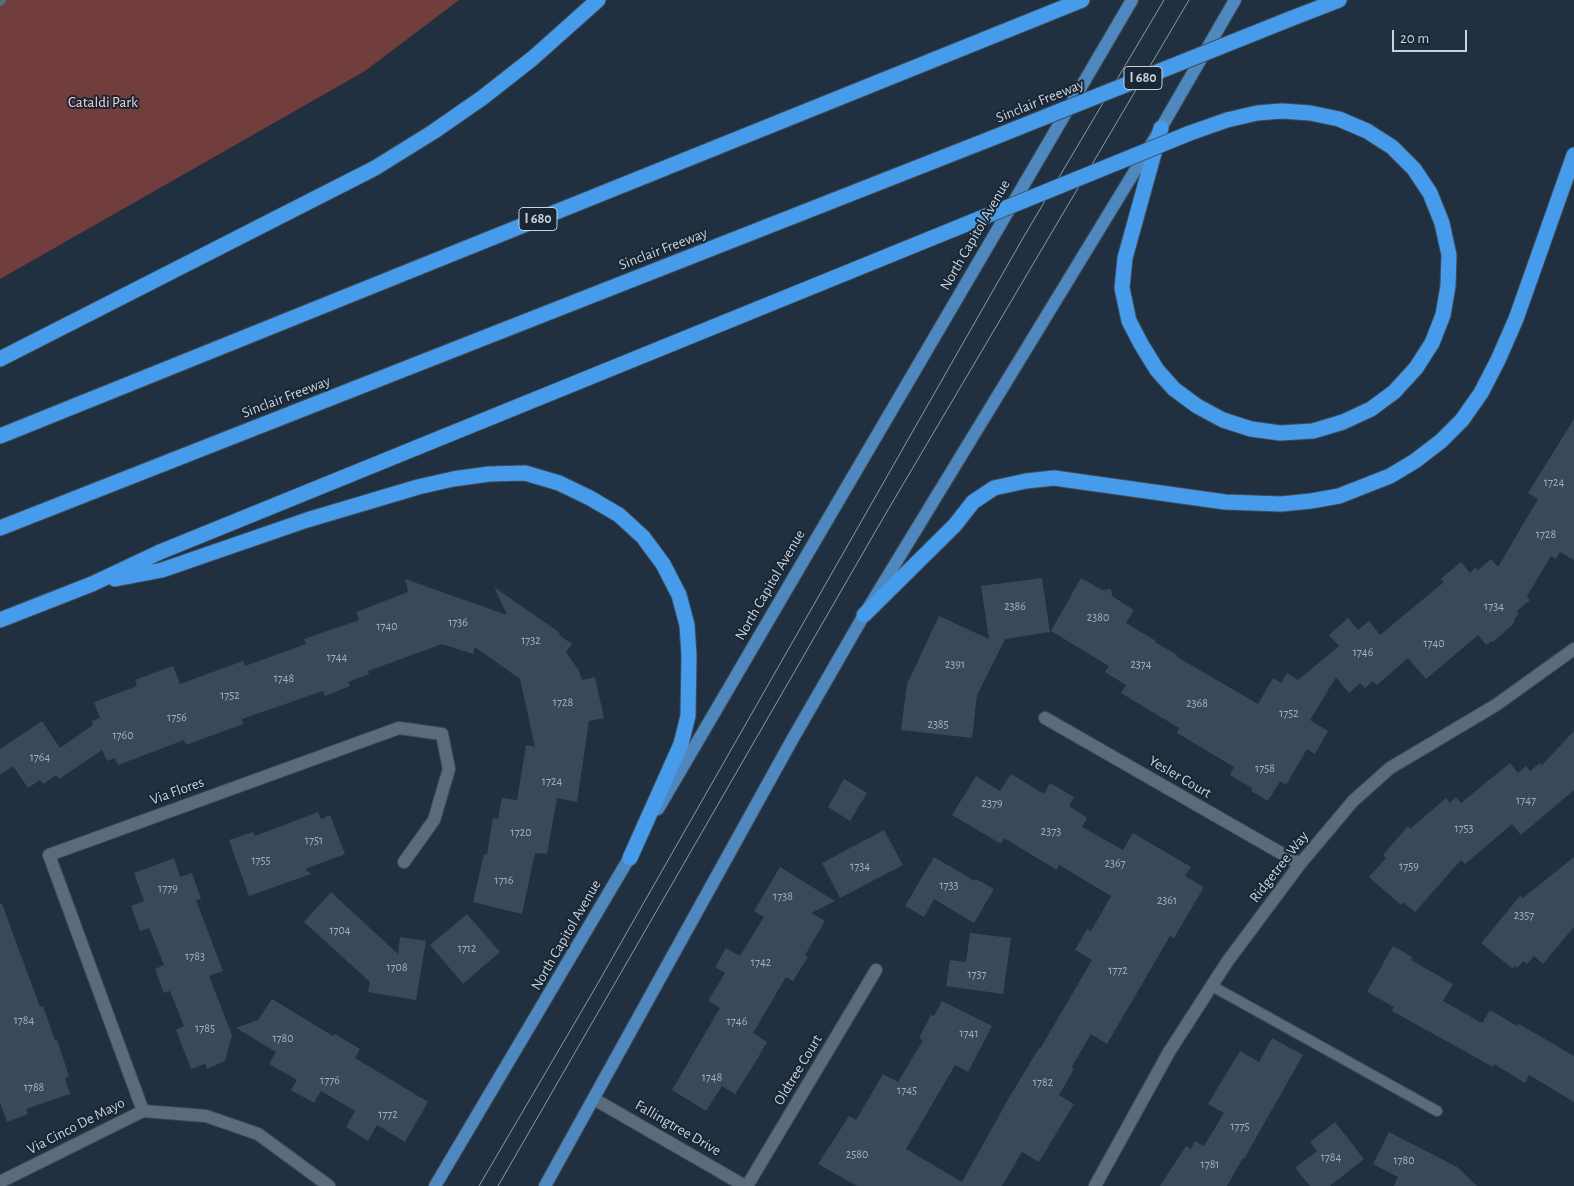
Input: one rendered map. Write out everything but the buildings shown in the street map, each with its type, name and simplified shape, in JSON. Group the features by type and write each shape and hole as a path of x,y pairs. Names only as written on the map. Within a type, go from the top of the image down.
{"highway":[{"path":"0,359 376,168 482,98 533,58 598,0"},
{"name":"Sinclair Freeway","path":"0,528 1339,0"},
{"name":"I 680","path":"0,436 1079,1"},
{"path":"0,620 92,584 160,552 932,238 1190,133 1227,120 1257,113 1282,111 1310,113 1339,119 1367,131 1392,147 1414,169 1430,193 1442,223 1449,255 1448,286 1443,315 1432,343 1416,368 1394,392 1371,408 1343,422 1313,431 1280,433 1251,429 1223,420 1197,406 1174,389 1157,370 1129,321 1122,288 1125,258 1160,128"},
{"path":"864,615 955,525 973,502 994,488 1026,481 1054,478 1225,502 1281,504 1339,496 1390,476 1415,461 1441,441 1462,420 1481,394 1490,377 1516,319 1574,155"},
{"path":"92,584 162,570 307,520 454,479 489,474 525,473 559,483 590,498 619,515 643,536 663,564 679,594 687,625 689,655 688,716 681,744 630,858"}],"main road":[{"name":"North Capitol Avenue","path":"435,1186 630,858 1132,0"},
{"path":"545,1186 792,740 864,615 1236,0"}],"street":[{"name":"Ridgetree Way","path":"1095,1186 1169,1052 1212,986 1300,864 1353,801 1390,768 1496,705 1574,649"},
{"name":"Yesler Court","path":"1045,718 1300,864"},
{"name":"Via Flores","path":"143,1111 49,855 399,728 442,734 449,768 434,820 404,862"},
{"name":"Oldtree Court","path":"746,1186 876,970"},
{"name":"Fallingtree Drive","path":"594,1099 746,1186"},
{"name":"Via Cinco De Mayo","path":"0,1182 143,1111 206,1116 258,1134 329,1186"}],"lane":[{"path":"1212,986 1437,1111"}],"green space":[{"name":"Cataldi Park","path":"0,0 459,0 365,71 0,279"}],"tram line":[{"path":"479,1186 594,990 1023,238 1164,0"},
{"path":"498,1186 882,520 1189,0"}]}
